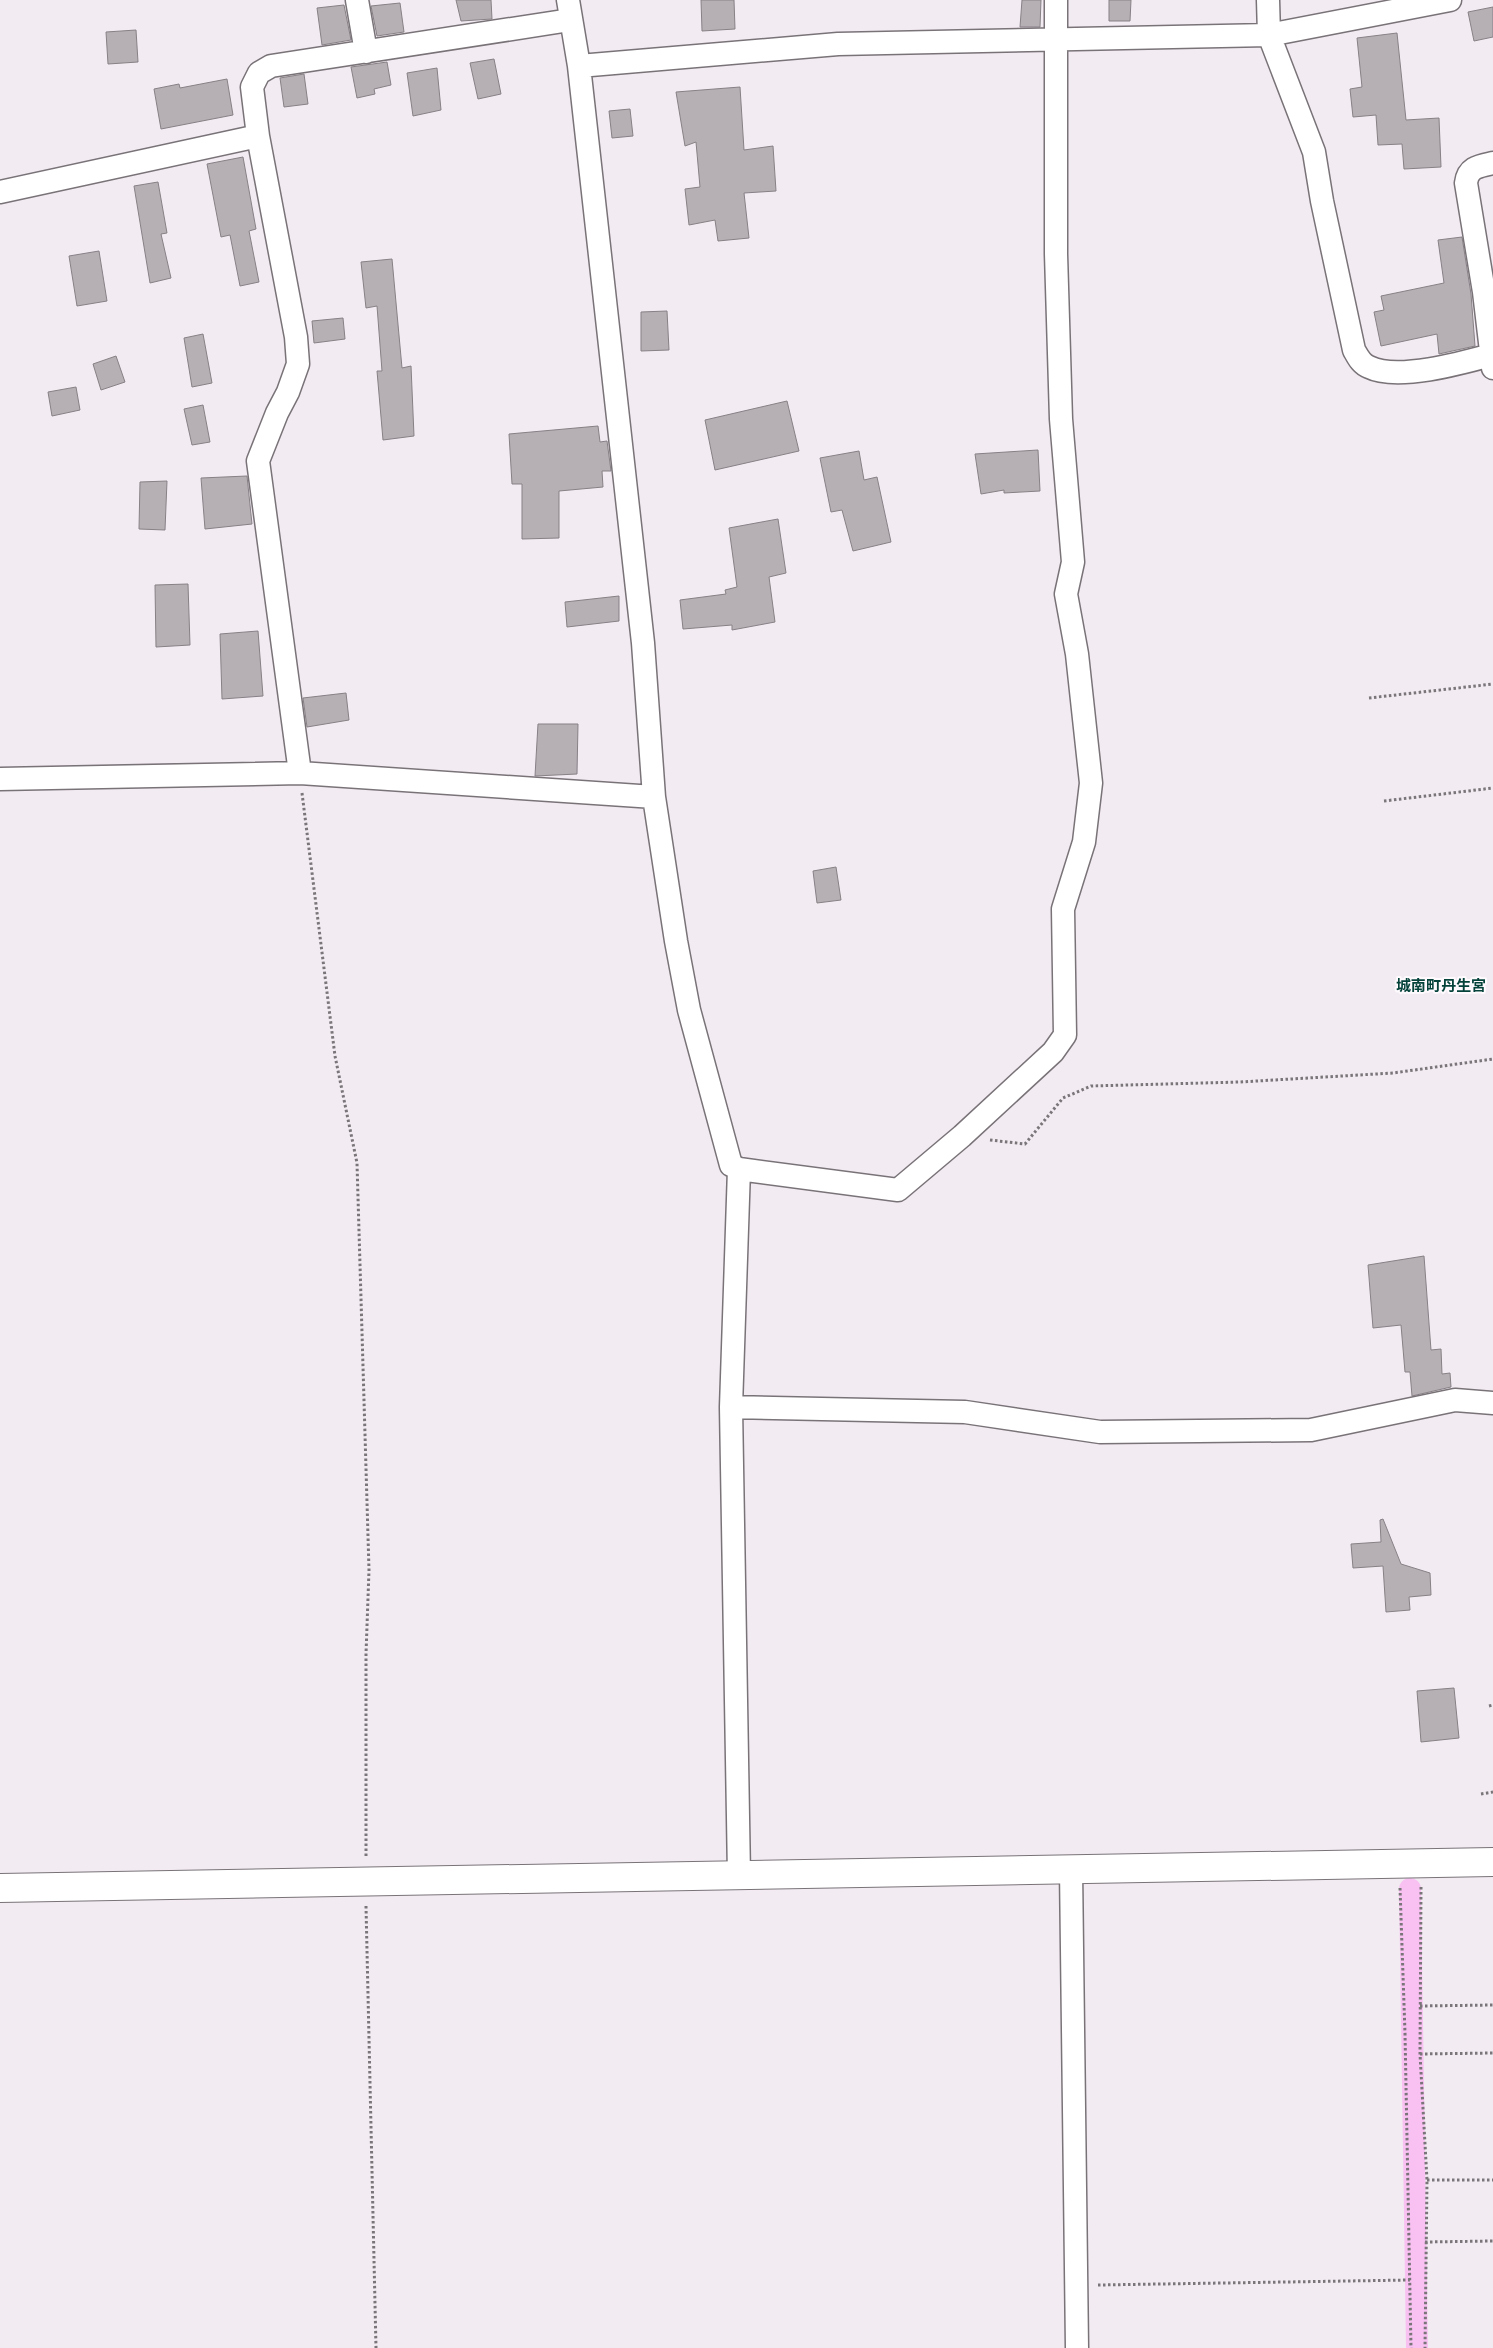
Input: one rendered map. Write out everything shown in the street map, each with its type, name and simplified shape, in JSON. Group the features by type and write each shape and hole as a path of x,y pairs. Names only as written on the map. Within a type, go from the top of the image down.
{"street":[{"path":"357,0 366,52"},
{"path":"300,773 258,460 298,364 296,337 258,136 252,86 255,78 265,68 271,66 366,52 569,10 579,66 642,633 654,798 676,941 689,1010 731,1165 739,1169 898,1190 962,1136 1053,1052 1065,1035 1063,909 1084,842 1091,783 1077,654 1066,594 1073,562 1061,419 1056,254 1054,38 1056,0"},
{"path":"1268,0 1269,35 1314,152 1323,208 1354,350 1360,362 1370,368 1414,371 1492,362 1484,292 1466,184 1467,176 1475,167 1493,163"},
{"path":"579,66 838,44 1269,35 1450,0"},
{"path":"0,192 258,136"},
{"path":"0,779 300,773 654,798"},
{"path":"739,1169 731,1407 739,1876"},
{"path":"731,1407 965,1412 1100,1432 1311,1430 1455,1400 1493,1403"},
{"path":"0,1888 1493,1862"},
{"path":"1071,1868 1077,2348"}],"path":[{"path":"1369,698 1493,684"},
{"path":"300,773 335,1056 357,1163 369,1570 366,1654 366,1881 376,2348"},
{"path":"1384,801 1493,788"},
{"path":"962,1136 1025,1144 1063,1098 1091,1086 1240,1082 1393,1073 1493,1059"},
{"path":"1481,1794 1493,1792"},
{"path":"1421,1884 1420,2054 1427,2180 1425,2348"},
{"path":"1400,1885 1411,2348"},
{"path":"1420,2006 1493,2005"},
{"path":"1420,2054 1493,2053"},
{"path":"1427,2180 1493,2180"},
{"path":"1425,2242 1493,2241"},
{"path":"1076,2285 1410,2280"}],"building":[{"path":"456,0 491,0 492,19 461,21"},
{"path":"701,0 734,0 735,29 702,31"},
{"path":"1022,0 1041,0 1040,27 1020,27"},
{"path":"1109,0 1131,0 1130,21 1109,21"},
{"path":"400,3 404,32 377,36 371,6"},
{"path":"344,5 351,40 322,45 317,8"},
{"path":"1493,7 1493,37 1474,41 1468,12"},
{"path":"136,30 138,62 108,64 106,32"},
{"path":"1397,33 1406,120 1439,118 1441,167 1404,169 1402,144 1378,145 1376,115 1353,117 1350,89 1362,87 1357,38"},
{"path":"494,59 501,94 478,99 470,63"},
{"path":"387,62 391,85 374,89 375,94 357,98 351,67"},
{"path":"437,68 441,110 413,116 407,73"},
{"path":"304,74 308,104 284,107 280,78"},
{"path":"227,79 233,115 161,129 154,89 179,84 180,88"},
{"path":"740,87 744,150 773,146 776,191 744,193 749,238 718,241 715,220 689,225 685,189 700,187 696,142 685,146 676,92"},
{"path":"630,109 633,136 612,138 609,111"},
{"path":"243,157 256,229 249,231 259,282 240,286 230,235 221,237 207,164"},
{"path":"158,182 167,233 161,234 171,278 150,283 134,186"},
{"path":"1462,237 1471,294 1475,346 1439,354 1437,334 1381,346 1374,312 1384,310 1381,296 1444,283 1438,240"},
{"path":"99,251 107,301 77,306 69,256"},
{"path":"392,259 402,368 411,366 414,436 383,440 377,371 382,371 377,306 366,308 361,262"},
{"path":"667,311 669,350 641,351 641,312"},
{"path":"343,318 345,339 314,343 312,321"},
{"path":"203,334 212,383 192,387 184,338"},
{"path":"116,356 125,382 101,390 93,364"},
{"path":"76,387 80,410 52,416 48,392"},
{"path":"787,401 799,451 715,470 705,420"},
{"path":"203,405 210,442 192,445 184,409"},
{"path":"598,426 600,442 607,441 611,471 602,471 603,487 559,491 559,538 522,539 522,484 512,484 509,434"},
{"path":"1038,450 1040,491 1004,493 1004,490 981,494 975,454"},
{"path":"859,451 864,480 877,477 891,542 853,551 842,510 831,512 820,458"},
{"path":"247,476 252,524 205,529 201,478"},
{"path":"167,481 165,530 139,529 140,482"},
{"path":"778,519 786,573 769,577 775,622 732,630 732,625 683,629 680,600 726,594 725,590 737,587 729,528"},
{"path":"188,584 190,645 156,647 155,585"},
{"path":"619,596 619,621 567,627 565,602"},
{"path":"258,631 263,696 222,699 220,634"},
{"path":"346,693 349,720 307,727 303,698"},
{"path":"538,724 578,724 577,774 535,776"},
{"path":"836,867 841,900 817,903 813,871"},
{"path":"1424,1256 1431,1350 1441,1349 1442,1374 1450,1373 1451,1387 1412,1396 1410,1372 1405,1372 1401,1325 1373,1328 1368,1265"},
{"path":"1383,1519 1401,1564 1430,1573 1431,1595 1409,1597 1410,1610 1386,1612 1383,1566 1353,1568 1351,1544 1381,1542 1380,1520"},
{"path":"1454,1688 1459,1738 1421,1742 1417,1691"}],"waterway":[{"path":"1410,1889 1417,2348"}],"district":[{"name":"城南町丹生宮","path":"1441,986"}]}
